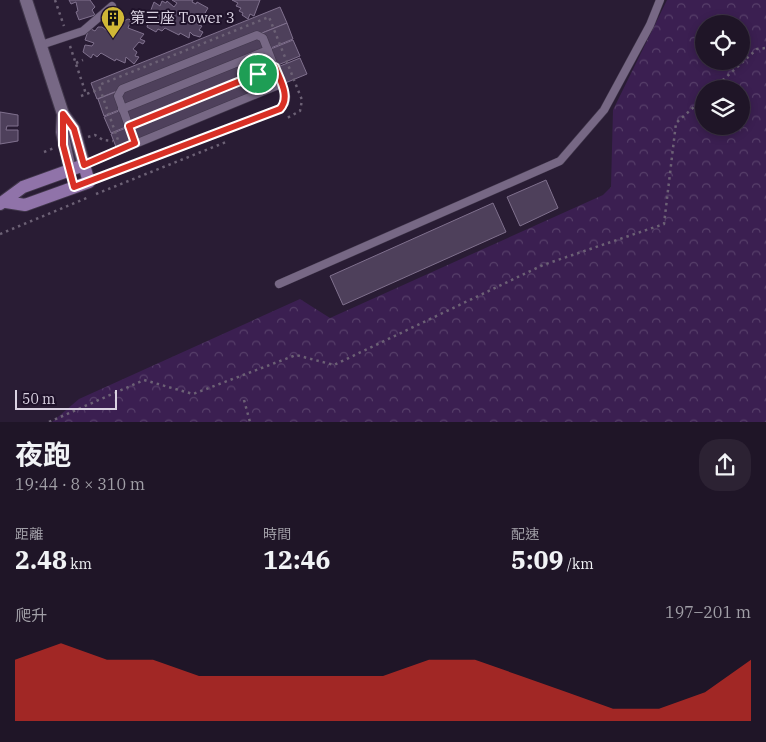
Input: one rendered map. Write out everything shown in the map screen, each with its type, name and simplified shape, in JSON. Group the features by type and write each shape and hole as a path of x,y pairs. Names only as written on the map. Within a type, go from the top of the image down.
{"street":[{"path":"3,203 25,205 89,182 89,163 74,129 63,114 26,0"},
{"path":"63,114 62,132 74,187"},
{"path":"3,203 23,187 89,163"}],"lane":[{"path":"279,284 560,161 604,110 650,25 660,0"},
{"path":"40,46 82,31 112,6"},
{"path":"89,182 280,109 286,99 263,38 257,35 122,89 118,96 135,143"},
{"path":"122,109 268,50"},
{"path":"129,126 275,67"},
{"path":"89,163 281,84"}],"path":[{"path":"55,0 66,31"},
{"path":"69,42 86,94"},
{"path":"723,80 757,49 766,48"},
{"path":"76,63 83,60"},
{"path":"80,96 100,89 119,140 108,141 95,135"},
{"path":"49,422 144,380 193,394 296,355 334,365 543,265 664,224 676,123 695,106"},
{"path":"282,120 294,115"},
{"path":"0,234 231,140"},
{"path":"44,152 54,148"},
{"path":"244,400 250,422"}],"green space":[{"path":"667,0 766,0 766,422 52,422 79,399 300,299 330,318 603,195 611,187 613,110"}],"building":[{"path":"69,0 90,0 95,7 92,10 95,15 79,20 76,12 78,11 76,2 71,4"},
{"path":"172,0 193,0 192,2 196,4 197,2 208,8 205,13 209,16 207,19 203,17 197,24 202,26 199,30 203,32 200,37 190,32 189,38 165,28 162,31 158,29 156,32 147,27 149,19 156,21 158,17 149,15 154,2 160,6 162,1 166,3 167,1 174,7 177,3"},
{"path":"232,0 260,0 254,16 250,14 248,19 239,11 241,8 236,6 238,3"},
{"path":"280,7 287,23 97,99 91,83"},
{"name":"第三座 Tower 3","path":"109,14 122,22 128,19 131,20 128,28 144,34 140,39 145,41 143,44 139,42 133,49 137,52 135,56 139,57 134,64 126,57 125,63 116,59 115,61 101,53 97,57 93,54 91,58 83,52 85,45 92,46 94,43 85,40 89,28 95,31 98,27 102,27 110,33 112,28 103,25"},
{"path":"287,23 293,39 104,116 98,99"},
{"path":"293,40 300,56 111,133 104,117"},
{"path":"300,58 307,74 118,152 111,134"},
{"path":"0,112 18,115 18,126 7,126 6,130 18,130 18,141 0,144"},
{"path":"546,180 558,208 520,226 507,197"},
{"path":"493,203 506,232 343,305 330,276"}],"place":[{"name":"第三座 Tower 3","path":"113,39"}],"route":[{"path":"275,67 286,97 285,104 280,109 74,187 63,145 63,114 74,129 84,165 135,143 129,126 258,74 275,67"}]}
